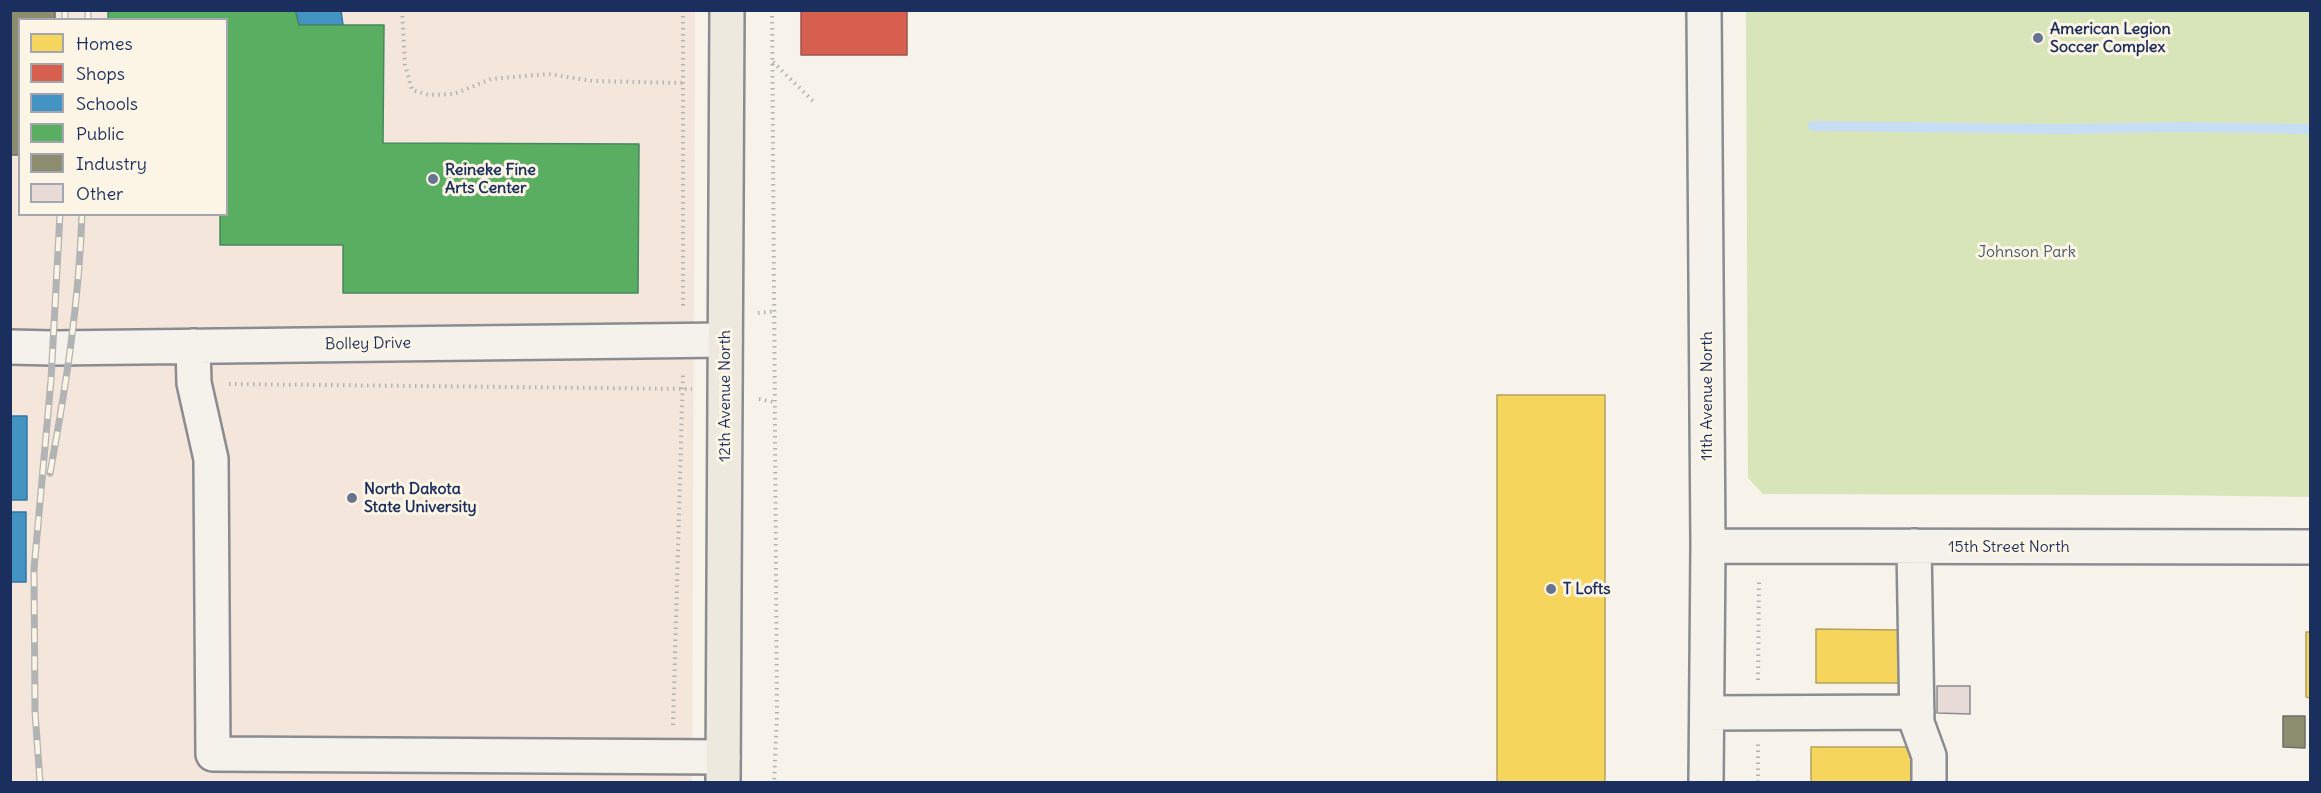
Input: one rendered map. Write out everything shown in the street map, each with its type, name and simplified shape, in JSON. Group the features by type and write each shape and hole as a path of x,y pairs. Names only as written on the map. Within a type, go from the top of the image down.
{"main road":[{"name":"12th Avenue North","path":"723,770 727,10"}],"street":[{"name":"11th Avenue North","path":"1704,10 1708,546 1706,783"},
{"name":"Bolley Drive","path":"10,347 193,346 680,326 725,340"},
{"path":"193,346 194,383 211,459 213,754 672,756 723,770"},
{"name":"15th Street North","path":"1708,546 2310,547"},
{"path":"1914,546 1917,723 1929,756 1929,783"},
{"path":"1707,713 1917,712"}],"path":[{"path":"402,10 405,65 412,90 429,95 454,94 491,80 548,74 593,81 684,83"},
{"path":"672,756 683,389 680,326 683,311 683,10"},
{"path":"772,10 777,716 774,783"},
{"path":"772,61 814,102"},
{"path":"194,383 683,389"},
{"path":"1758,783 1759,546"}],"shaded area":[{"name":"North Dakota State University","path":"10,11 695,11 692,782 11,782"}],"green space":[{"name":"Johnson Park","path":"1746,11 2310,11 2310,497 1763,494 1748,478"}],"building: Homes":[{"name":"T Lofts","path":"1497,395 1605,395 1605,782 1497,782"},
{"path":"1816,629 1899,630 1899,683 1816,683"},
{"path":"2306,632 2310,632 2310,698 2306,697"},
{"path":"1811,747 1921,747 1921,782 1811,782"}],"building: Shops":[{"path":"801,10 907,10 907,55 801,55"}],"building: Schools":[{"path":"295,10 341,10 343,25 299,25"},
{"path":"10,416 27,416 27,500 10,500"},
{"path":"10,512 26,512 26,582 10,582"}],"building: Public":[{"name":"Reineke Fine Arts Center","path":"108,10 295,10 299,25 384,25 383,143 639,144 638,293 343,293 343,245 220,245 220,216 228,216 228,18 108,18"}],"building: Industry":[{"path":"10,10 55,10 55,18 18,18 18,155 10,155"},
{"path":"2283,716 2305,716 2305,748 2283,747"}],"building: Other":[{"path":"1937,686 1970,686 1970,714 1937,713"}],"waterway":[{"path":"1813,126 2310,129"}],"railway":[{"path":"65,10 65,18"},
{"path":"88,10 88,18"},
{"path":"40,782 35,712 34,569 51,380 60,216"},
{"path":"50,473 71,344 82,216"}],"place":[{"name":"American Legion Soccer Complex","path":"2038,38"},
{"name":"Reineke Fine Arts Center","path":"433,179"},
{"name":"North Dakota State University","path":"352,498"},
{"name":"T Lofts","path":"1551,589"}]}
